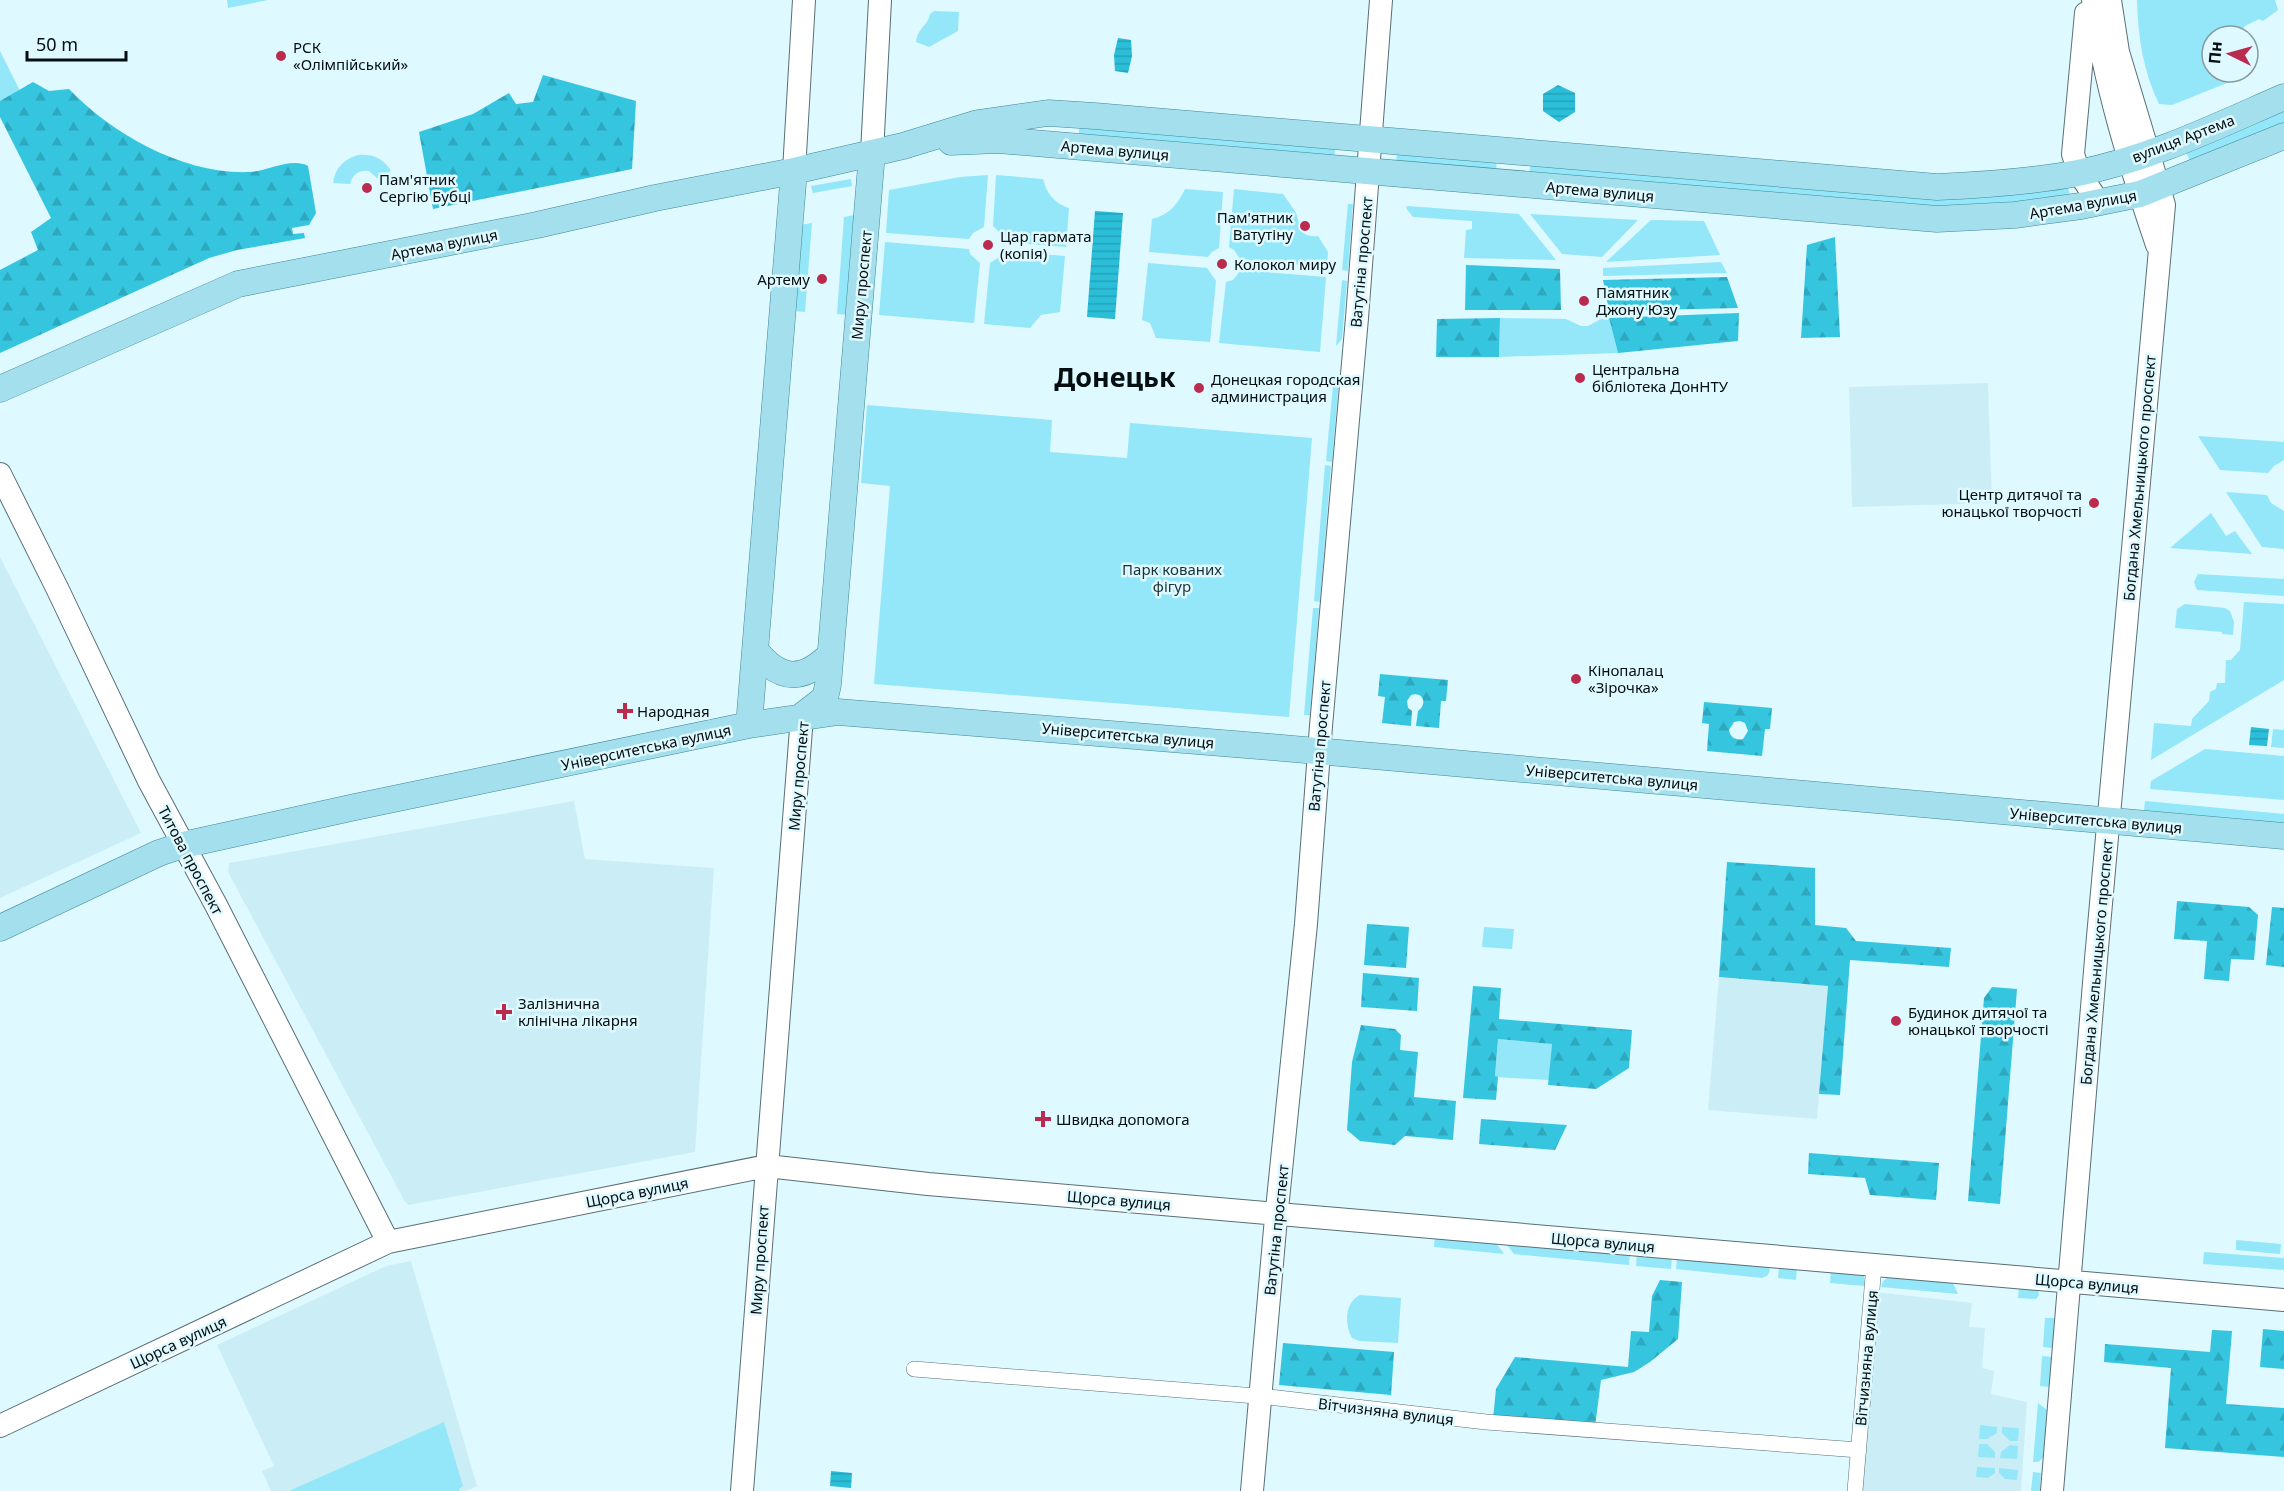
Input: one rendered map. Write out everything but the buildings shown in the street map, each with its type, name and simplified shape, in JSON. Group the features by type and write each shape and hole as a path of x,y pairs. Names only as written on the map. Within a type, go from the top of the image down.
{"main road":[{"name":"вулиця Артема","path":"2079,173 2181,142 2284,97"},
{"name":"Артема вулиця","path":"0,389 238,284 794,171 903,146 988,121 1048,113 1937,187 2009,183 2079,173"},
{"path":"1092,148 1075,142 1070,137 1070,127 1076,120 1095,116"},
{"name":"Артема вулиця","path":"903,146 990,140 1937,219 2015,215 2099,203 2150,191 2284,136"},
{"path":"1491,182 1502,177 1506,166 1504,157 1495,150"},
{"name":"Миру проспект","path":"802,716 825,698 872,153"},
{"path":"749,725 794,171"},
{"path":"756,651 767,665 786,674 800,675 815,669 830,655"},
{"name":"Університетська вулиця","path":"0,928 159,853 183,845 749,725 838,712 2284,836"}],"street":[{"path":"794,171 804,0"},
{"name":"Миру проспект","path":"872,153 880,0"},
{"name":"Ватутіна проспект","path":"1252,1491 1306,915 1381,0"},
{"path":"2088,0 2073,154 2079,173 2099,203"},
{"name":"Богдана Хмельницького проспект","path":"2052,1491 2108,821 2159,253 2150,191 2097,34 2093,0"},
{"name":"Богдана Хмельницького проспект","path":"2110,0 2139,156"},
{"name":"Титова проспект","path":"0,474 139,760 216,904 388,1242"},
{"name":"Миру проспект","path":"742,1491 802,716"},
{"name":"Щорса вулиця","path":"0,1426 388,1242 767,1166 928,1184 2284,1300"},
{"name":"Вітчизняна вулиця","path":"1855,1491 1874,1265"},
{"name":"Вітчизняна вулиця","path":"914,1369 1260,1397 1486,1422 1859,1450"}],"shaded area":[{"path":"1118,38 1131,40 1132,56 1128,73 1115,71 1114,55"},
{"path":"1558,85 1575,93 1575,112 1559,122 1543,111 1543,94"},
{"path":"1095,211 1123,213 1115,319 1087,317"},
{"path":"1988,383 1992,503 1852,507 1849,387"},
{"path":"0,557 141,833 0,898"},
{"path":"2251,727 2269,729 2267,746 2249,745"},
{"name":"Залізнична клінічна лікарня","path":"574,801 585,859 714,868 695,1152 408,1205 228,872 229,863"},
{"path":"1719,977 1828,986 1817,1119 1708,1110"},
{"path":"411,1261 477,1486 466,1491 271,1491 262,1471 274,1466 217,1345 386,1266"},
{"path":"1876,1292 1972,1303 1969,1327 1985,1328 1982,1368 1994,1371 1991,1394 2027,1402 2021,1491 1863,1491"},
{"path":"831,1471 852,1473 851,1488 830,1486"}],"green space":[{"path":"227,0 268,0 228,8"},
{"path":"2137,0 2275,0 2278,10 2263,21 2259,19 2249,24 2200,24 2200,84 2224,84 2172,105 2159,104 2145,66"},
{"path":"934,11 959,12 958,31 929,47 916,42 930,14"},
{"path":"0,51 22,95 0,107"},
{"path":"543,75 636,101 632,169 433,209 419,132 473,114 509,93 516,104 533,102"},
{"path":"33,82 49,91 69,89 107,122 128,136 152,149 200,167 250,172 295,163 308,166 316,213 309,225 292,228 293,234 304,233 305,238 237,250 209,258 0,353 0,270 38,250 31,232 51,218 0,117 0,101"},
{"path":"2284,106 2284,123 2190,162 2185,148"},
{"path":"1079,127 1336,143 1334,159 1079,135"},
{"path":"1397,148 1497,160 1496,170 1396,165"},
{"path":"358,155 377,158 391,171 377,178 369,171 362,171 355,175 350,184 333,183 341,165"},
{"path":"1531,163 2067,185 2072,201 1970,210 1529,173"},
{"path":"988,175 984,227 973,233 969,239 886,233 889,190 960,177"},
{"path":"996,175 1043,179 1052,197 1069,208 1066,247 1004,242 1002,235 993,226"},
{"path":"851,179 852,186 813,193 811,186"},
{"path":"1185,189 1223,192 1219,248 1208,257 1149,252 1152,219 1172,208"},
{"path":"1234,189 1283,194 1295,211 1303,232 1311,236 1318,236 1328,252 1327,267 1241,260 1229,247"},
{"path":"1348,204 1353,204 1348,271 1342,270"},
{"path":"1407,206 1519,214 1556,260 1464,258 1466,230 1472,229 1472,221 1413,217 1406,208"},
{"path":"860,214 850,315 837,314 844,217"},
{"path":"1530,214 1638,220 1602,257 1562,254"},
{"path":"1651,220 1704,221 1720,255 1606,262"},
{"path":"812,223 805,312 793,311 800,225"},
{"path":"1835,237 1840,337 1801,338 1807,245"},
{"path":"885,242 969,249 970,254 980,263 974,323 879,315"},
{"path":"1004,251 1065,256 1060,312 1041,315 1030,328 984,324 990,263 1001,256"},
{"path":"1721,262 1727,273 1603,276 1603,268"},
{"path":"1148,263 1207,268 1216,281 1210,342 1156,338 1150,323 1142,320"},
{"path":"1466,265 1560,269 1561,310 1465,310"},
{"path":"1241,270 1326,277 1320,352 1219,343 1226,282 1233,280"},
{"path":"1727,277 1738,308 1609,311 1603,280"},
{"path":"1342,280 1347,281 1342,339 1336,346"},
{"path":"1739,313 1738,341 1618,353 1609,318"},
{"path":"1500,318 1566,319 1581,326 1588,326 1601,319 1609,318 1618,353 1499,357"},
{"path":"1500,318 1499,357 1436,357 1437,319"},
{"path":"1334,374 1339,380 1332,462 1326,461"},
{"name":"Парк кованих фігур","path":"867,405 1052,420 1050,452 1127,458 1130,423 1312,438 1289,717 874,684 890,486 861,483"},
{"path":"2198,436 2284,442 2284,460 2268,473 2220,470"},
{"path":"1325,465 1331,466 1320,602 1314,601"},
{"path":"2226,492 2267,495 2271,503 2284,511 2284,549 2262,547"},
{"path":"2211,513 2226,536 2235,531 2252,554 2170,548"},
{"path":"2198,574 2284,579 2284,596 2197,590 2194,582"},
{"path":"2244,602 2284,604 2284,680 2151,760 2154,723 2191,726 2192,719 2209,701 2210,692 2216,689 2217,683 2225,683 2226,660 2231,660 2240,650"},
{"path":"2185,604 2225,608 2230,611 2234,622 2233,635 2175,628 2177,609"},
{"path":"1313,608 1319,608 1310,715 1304,715"},
{"path":"1380,674 1448,680 1446,701 1441,701 1439,728 1416,726 1418,711 1423,705 1423,699 1415,694 1411,695 1407,701 1408,708 1412,711 1411,726 1382,723 1385,697 1378,696"},
{"path":"1704,702 1772,708 1770,729 1765,729 1762,756 1707,751 1709,724 1702,723","holes":["1734,722 1745,723 1748,731 1743,739 1736,739 1732,736 1729,730"]},
{"path":"2273,729 2284,730 2284,748 2271,747"},
{"path":"2205,749 2284,756 2284,800 2150,789 2151,781"},
{"path":"2145,801 2284,814 2284,824 2144,811"},
{"path":"1727,862 1815,868 1815,925 1846,928 1856,941 1951,948 1949,967 1850,960 1840,1095 1819,1094 1828,986 1719,977"},
{"path":"2177,901 2249,907 2258,915 2254,960 2231,959 2229,981 2204,979 2207,941 2174,939"},
{"path":"2272,907 2284,908 2284,967 2266,965"},
{"path":"1367,924 1409,927 1406,968 1364,965"},
{"path":"1484,927 1514,929 1512,949 1482,947"},
{"path":"1363,973 1419,978 1417,1011 1361,1007"},
{"path":"1473,986 1501,988 1499,1019 1632,1030 1629,1068 1596,1089 1548,1085 1552,1044 1498,1039 1496,1100 1463,1098"},
{"path":"1992,987 2017,989 2000,1204 1968,1201 1984,998"},
{"path":"1361,1025 1395,1029 1401,1035 1400,1050 1418,1052 1414,1097 1456,1101 1453,1140 1405,1136 1395,1145 1360,1141 1347,1130 1352,1062"},
{"path":"1498,1039 1552,1044 1549,1080 1495,1077"},
{"path":"1481,1119 1567,1125 1555,1150 1479,1144"},
{"path":"1809,1153 1939,1163 1936,1200 1870,1195 1865,1178 1808,1174"},
{"path":"1435,1234 1494,1240 1504,1254 1434,1247"},
{"path":"1503,1240 1630,1253 1629,1265 1514,1254"},
{"path":"2236,1240 2281,1244 2280,1254 2236,1250"},
{"path":"2204,1252 2284,1258 2284,1270 2203,1264"},
{"path":"1637,1253 1672,1256 1671,1269 1636,1266"},
{"path":"1677,1257 1768,1265 1770,1271 1762,1278 1676,1269"},
{"path":"1779,1266 1797,1268 1796,1280 1778,1278"},
{"path":"1831,1270 1860,1273 1864,1276 1865,1286 1830,1283"},
{"path":"1890,1276 1952,1281 1958,1294 1881,1287 1883,1281"},
{"path":"1660,1280 1682,1282 1678,1339 1634,1372 1601,1380 1595,1427 1493,1419 1496,1389 1515,1357 1628,1367 1631,1331 1649,1332 1652,1296"},
{"path":"2019,1287 2038,1289 2039,1295 2036,1299 2018,1298"},
{"path":"1360,1295 1401,1298 1398,1343 1359,1341 1352,1338 1347,1314 1351,1303"},
{"path":"2045,1318 2055,1318 2053,1348 2043,1347"},
{"path":"2263,1329 2284,1331 2284,1369 2260,1367"},
{"path":"2212,1330 2232,1331 2226,1404 2284,1408 2284,1457 2165,1448 2171,1368 2104,1362 2105,1344 2210,1352"},
{"path":"1283,1343 1394,1352 1391,1395 1279,1385"},
{"path":"2042,1356 2052,1357 2050,1387 2040,1386"},
{"path":"2038,1403 2047,1410 2043,1458 2038,1462 2033,1462"},
{"path":"444,1422 463,1486 459,1491 289,1491"},
{"path":"1980,1425 1997,1427 1997,1433 1987,1439 1979,1439"},
{"path":"2002,1427 2019,1428 2018,1441 2010,1441 2002,1433"},
{"path":"1979,1444 1987,1444 1995,1452 1995,1458 1978,1457"},
{"path":"2010,1445 2018,1446 2017,1459 2000,1458 2001,1452"},
{"path":"1977,1467 1995,1468 1995,1473 1988,1478 1976,1477"},
{"path":"1999,1468 2018,1470 2017,1480 2005,1479 1999,1473"},
{"path":"2033,1472 2041,1473 2040,1491 2031,1491"}],"place":[{"name":"РСК «Олімпійський»","path":"281,56"},
{"name":"Пам'ятник Сергію Бубці","path":"367,188"},
{"name":"Пам'ятник Ватутіну","path":"1305,226"},
{"name":"Цар гармата (копія)","path":"988,245"},
{"name":"Колокол миру","path":"1222,264"},
{"name":"Артему","path":"822,279"},
{"name":"Памятник Джону Юзу","path":"1584,301"},
{"name":"Центральна бібліотека ДонНТУ","path":"1580,378"},
{"name":"Донецкая городская администрация","path":"1199,388"},
{"name":"Центр дитячої та юнацької творчості","path":"2094,503"},
{"name":"Кінопалац «Зірочка»","path":"1576,679"},
{"name":"Народная","path":"625,711"},
{"name":"Залізнична клінічна лікарня","path":"504,1012"},
{"name":"Будинок дитячої та юнацької творчості","path":"1896,1021"},
{"name":"Швидка допомога","path":"1043,1119"}],"district":[{"name":"Донецьк","path":"1115,376"}]}
